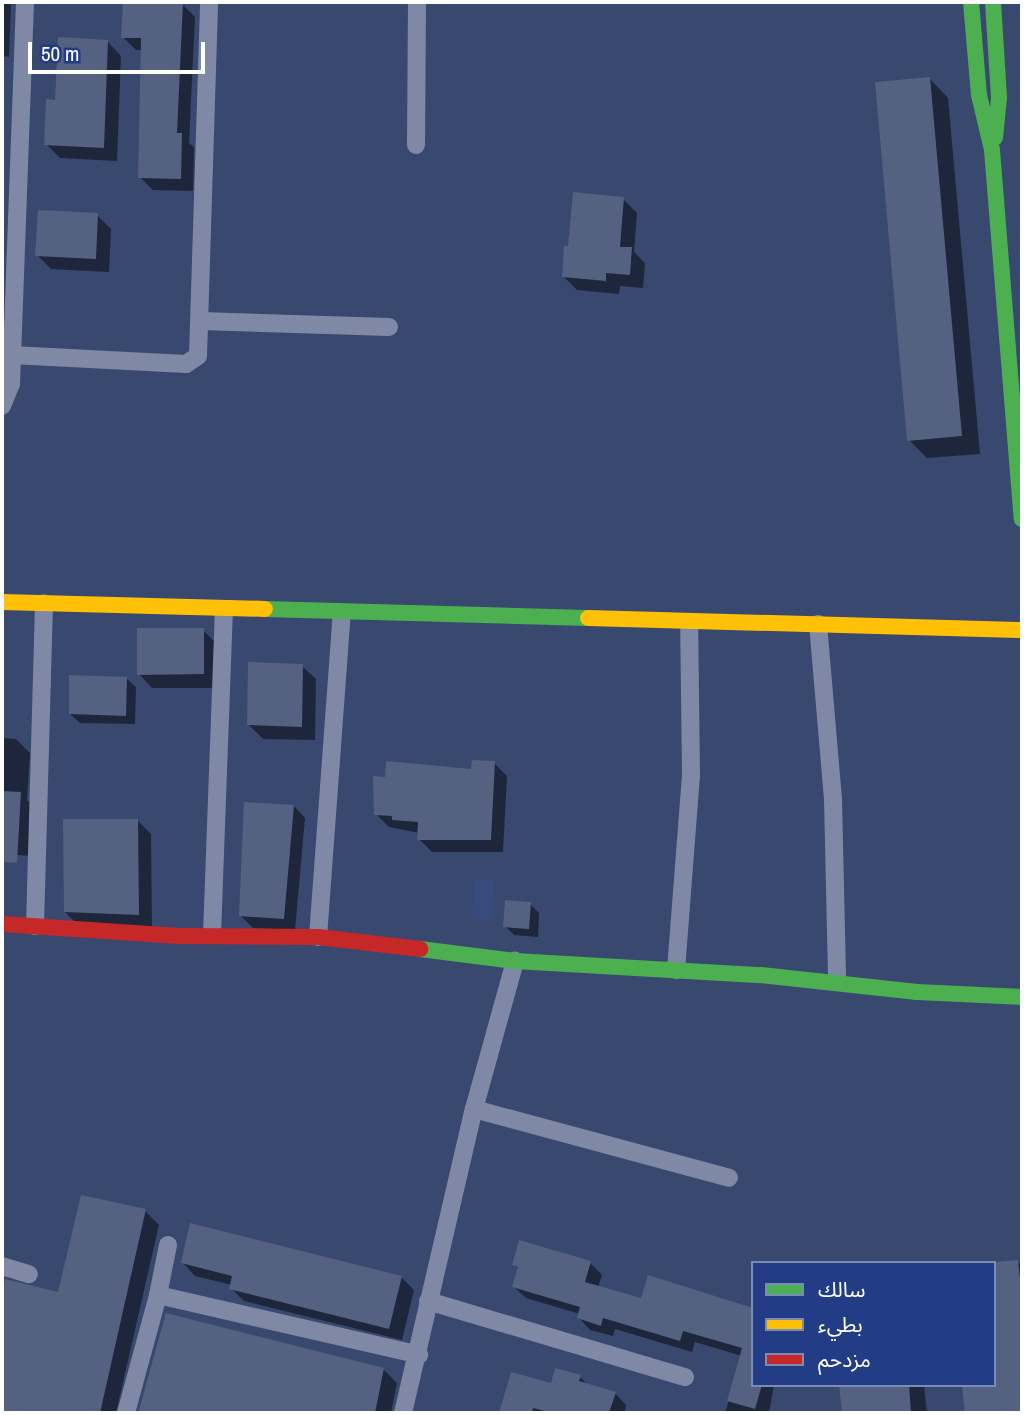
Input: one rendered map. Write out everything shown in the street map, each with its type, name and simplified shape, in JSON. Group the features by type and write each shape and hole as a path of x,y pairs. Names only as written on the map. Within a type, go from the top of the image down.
{"street":[{"path":"2,406 11,384 25,2"},
{"path":"12,355 186,364 198,356 209,2"},
{"path":"416,145 417,2"},
{"path":"971,2 979,95 992,150 1022,519"},
{"path":"992,150 998,124 999,98 993,2"},
{"path":"201,321 389,327"},
{"path":"2,602 1022,630"},
{"path":"35,926 44,603"},
{"path":"212,935 224,609"},
{"path":"318,937 342,613"},
{"path":"676,970 691,776 689,622"},
{"path":"818,624 833,799 837,982"},
{"path":"2,924 212,935 318,937 515,961 837,982 917,992 1022,997"},
{"path":"403,1413 474,1108 515,961"},
{"path":"474,1108 729,1178"},
{"path":"126,1413 158,1295 168,1245"},
{"path":"2,1266 29,1274"},
{"path":"158,1295 418,1355"},
{"path":"428,1301 685,1377"}],"water":[{"path":"474,878 494,880 492,920 472,919"}],"building":[{"path":"123,2 183,2 177,133 182,133 181,179 138,178 141,38 121,38"},
{"path":"58,37 108,40 104,148 44,145 46,99 55,100"},
{"path":"930,77 962,436 907,441 875,82"},
{"path":"573,192 624,197 620,247 632,247 630,275 606,273 606,281 562,277"},
{"path":"38,210 98,213 96,259 35,256"},
{"path":"137,628 204,628 204,674 137,675"},
{"path":"248,662 303,664 302,727 247,725"},
{"path":"69,675 127,677 126,716 69,714"},
{"path":"472,760 495,761 491,840 417,840 418,822 392,820 392,816 374,815 373,776 385,777 386,761 471,769"},
{"path":"2,791 21,792 17,863 2,862"},
{"path":"244,802 294,805 284,919 239,916"},
{"path":"63,819 138,819 139,915 64,912"},
{"path":"505,900 531,902 529,929 503,927"},
{"path":"81,1195 146,1209 100,1413 2,1413 2,1293 5,1279 58,1292"},
{"path":"190,1223 402,1276 389,1329 229,1289 232,1276 181,1263"},
{"path":"519,1240 591,1261 585,1282 641,1298 648,1275 751,1307 751,1387 761,1387 755,1409 727,1401 742,1348 683,1331 680,1341 603,1318 601,1326 577,1318 580,1307 512,1287 518,1267 512,1265"},
{"path":"1018,1260 1022,1297 1022,1413 965,1413 962,1387 996,1387 996,1262"},
{"path":"166,1313 384,1368 375,1413 138,1413"},
{"path":"555,1368 581,1375 579,1381 616,1392 609,1413 552,1413 533,1408 532,1413 499,1413 511,1372 551,1383"},
{"path":"839,1387 909,1387 911,1413 842,1413"}],"traffic: fast":[{"path":"971,2 979,95 992,150 1022,519"},
{"path":"993,2 999,98 995,138"},
{"path":"265,609 588,618"},
{"path":"420,949 515,961 761,975 917,992 1022,997"}],"traffic: slow":[{"path":"2,602 265,609"},
{"path":"588,618 1022,630"}],"traffic: jam":[{"path":"2,924 179,936 318,937 420,949"}]}
